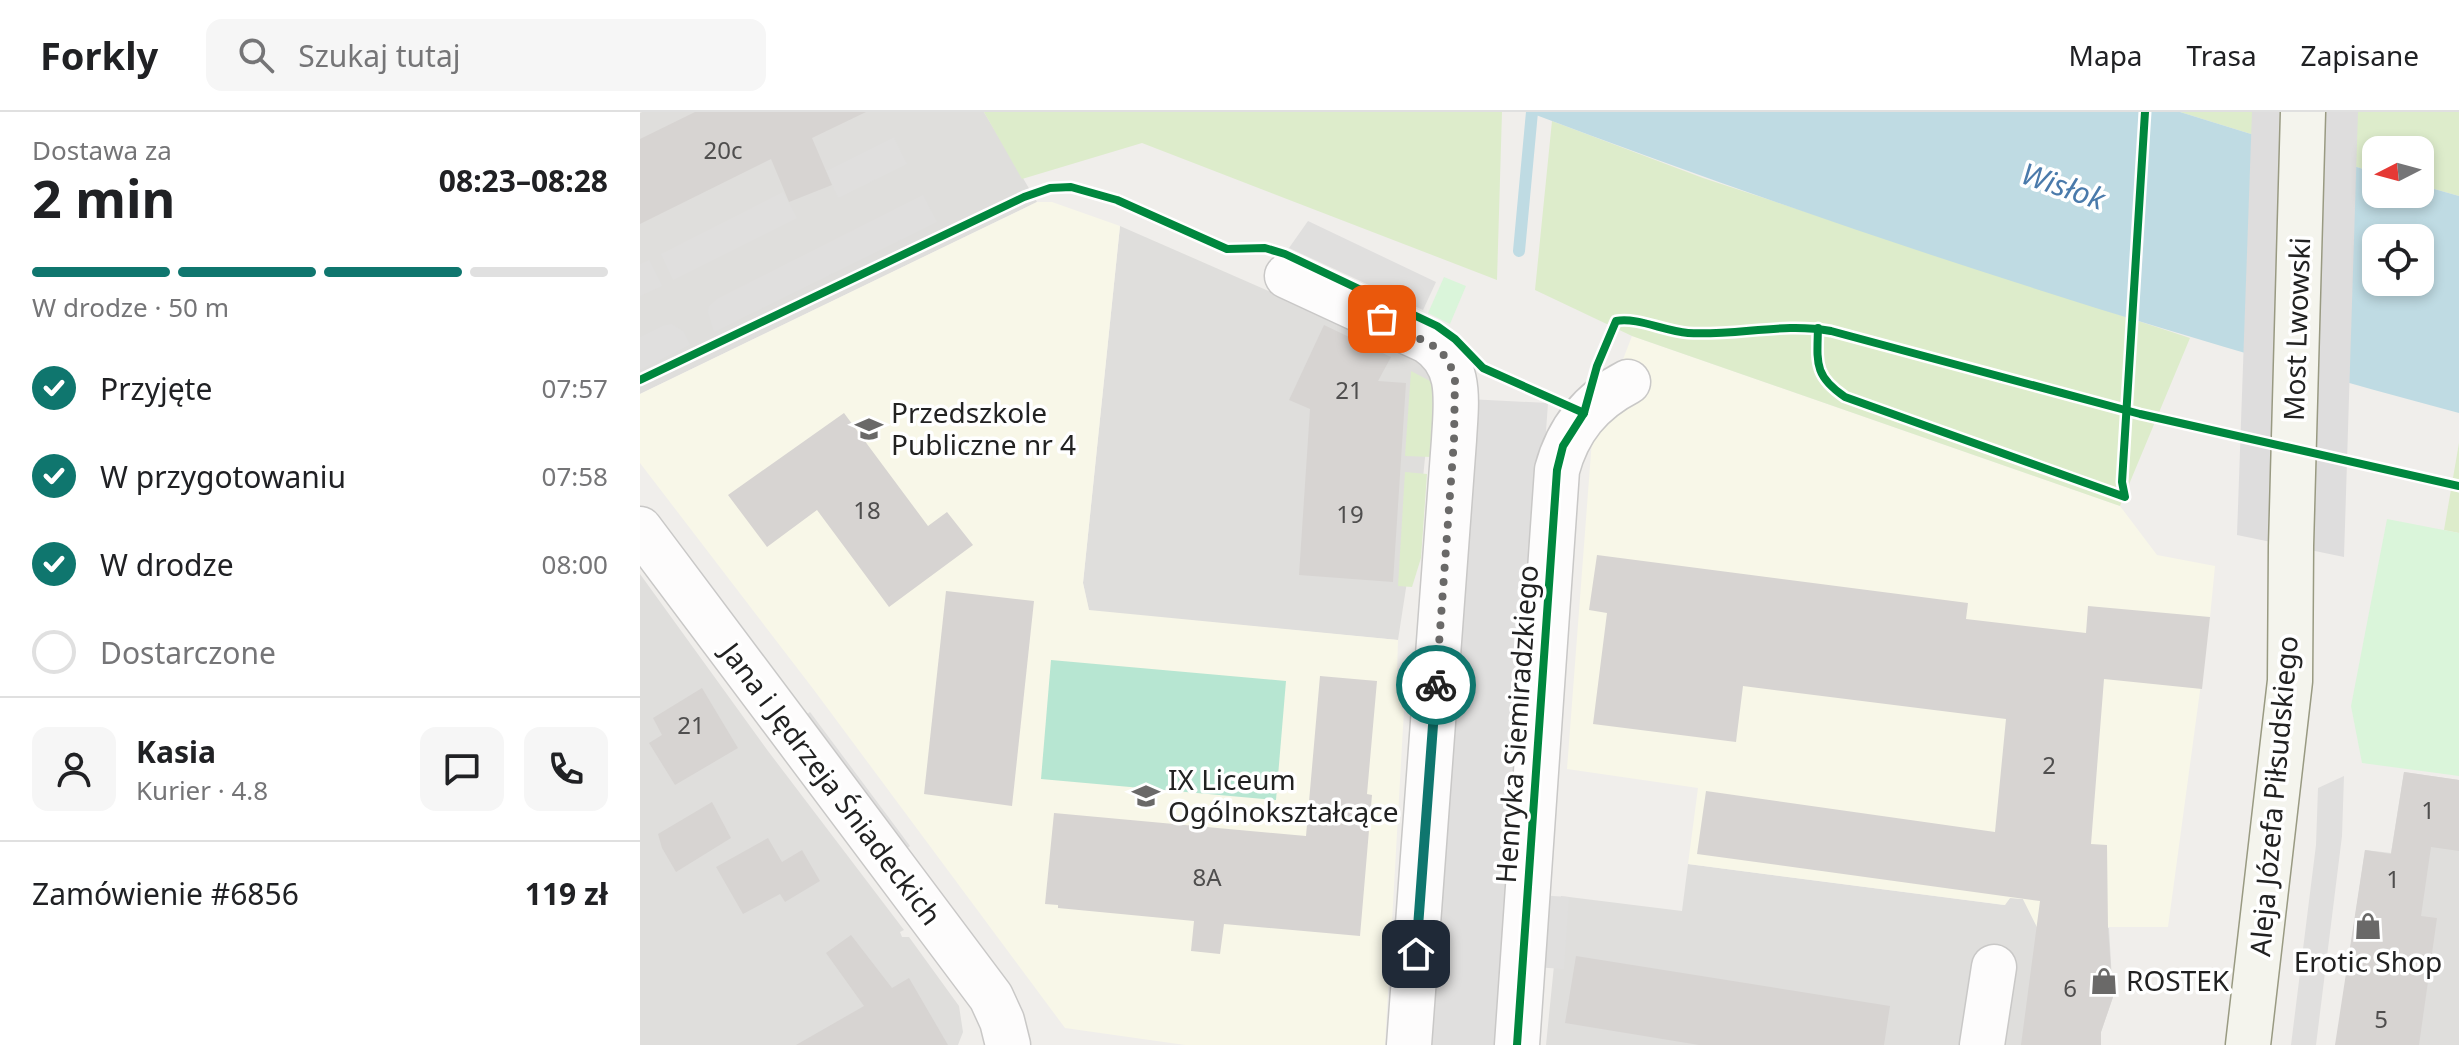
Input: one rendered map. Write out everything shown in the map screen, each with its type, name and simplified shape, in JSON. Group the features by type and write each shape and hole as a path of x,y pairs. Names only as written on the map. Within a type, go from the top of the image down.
{"main road":[{"name":"Most Lwowski","path":"2291,546 2303,112"},
{"name":"Aleja Józefa Piłsudskiego","path":"2248,1045 2290,681 2291,546"}],"street":[{"path":"1287,276 1427,341 1444,355 1455,378 1454,440 1409,1045"},
{"name":"Henryka Siemiradzkiego","path":"1517,1045 1557,470 1563,446 1584,413 1610,391 1628,382"},
{"name":"Jana i Jędrzeja Śniadeckich","path":"640,529 991,997 1008,1045"},
{"path":"1982,1045 1994,967"}],"shaded area":[{"path":"642,112 984,112 1037,202 640,394"},
{"path":"894,137 907,164 838,198 826,171"},
{"path":"783,192 797,218 673,280 661,254"},
{"path":"923,195 937,222 714,332 708,312 709,306 717,299"},
{"path":"1037,202 1052,202 1120,226 1083,583 1089,610 1398,640 1397,674 1404,710 1385,1045 1185,1045 1065,1028 814,690 640,463 640,394"},
{"path":"1308,221 1436,282 1423,310 1289,248"},
{"path":"1120,226 1422,358 1433,377 1423,478 1398,640 1089,611 1083,583"},
{"path":"649,260 662,286 640,296 640,264"},
{"path":"672,324 683,331 690,345 640,370 640,337"},
{"path":"1632,336 2120,506 2157,555 2215,566 2168,927 2037,927 2023,899 2010,898 2005,905 1688,864 1698,788 1567,769 1592,440 1634,396 1622,362"},
{"path":"1468,399 1548,403 1502,1045 1425,1045"},
{"path":"640,574 768,751 904,930 900,932 902,937 909,937 959,1006 963,1032 958,1045 640,1045"},
{"path":"810,712 910,846 899,854 799,720"},
{"path":"2404,772 2459,780 2459,1045 2336,1045 2365,850 2391,853"},
{"path":"2344,776 2342,836 2316,1045 2291,1045 2316,845 2318,788"},
{"path":"1688,864 2004,905 2010,898 2023,899 2037,927 2109,928 2113,997 2101,1032 2101,1045 1546,1045 1561,896 1682,911"},
{"path":"1537,895 1569,897 1564,969 1533,967"}],"green space":[{"path":"984,112 1502,112 1497,280 1142,143 1022,179"},
{"path":"2180,112 2459,112 2459,196 2434,189 2434,136 2362,136 2362,169"},
{"path":"1552,121 1703,178 2190,338 2120,506 1632,336 1535,290"},
{"path":"1444,277 1466,286 1450,324 1428,313"},
{"path":"1411,371 1434,383 1432,457 1405,456"},
{"path":"2459,443 2459,533 2444,530"},
{"path":"1405,472 1427,474 1421,558 1412,587 1398,586"},
{"path":"2387,519 2459,533 2459,776 2362,763 2351,706"},
{"path":"1051,660 1286,681 1276,800 1041,779"}],"water":[{"name":"Wisłok","path":"1528,112 2180,112 2362,169 2362,208 2434,208 2434,189 2459,196 2459,413 2106,311 1758,196"}],"pier":[{"path":"2252,112 2358,112 2344,557 2237,535"}],"building":[{"path":"695,112 866,112 812,138 832,185 789,202 771,159 640,224 640,139"},
{"path":"1324,325 1391,357 1378,381 1406,383 1393,582 1299,575 1310,409 1289,400"},
{"path":"844,413 928,526 947,512 973,545 889,607 817,510 767,547 728,495"},
{"path":"1597,555 1968,603 1966,619 2086,633 2088,606 2210,617 2202,689 2104,679 2091,844 2107,845 2113,997 2101,1032 2101,1045 2021,1045 2040,901 1697,854 1706,791 1995,832 2006,719 1743,686 1736,742 1593,724 1607,613 1589,610"},
{"path":"946,591 1034,601 1012,806 924,794"},
{"path":"1320,676 1377,681 1367,794 1372,795 1360,936 1224,924 1220,954 1191,951 1194,921 1058,908 1058,905 1045,904 1054,813 1306,836"},
{"path":"702,688 738,748 675,785 649,743 662,735 653,718"},
{"path":"2404,772 2459,780 2459,851 2431,847 2421,916 2437,918 2419,1045 2335,1045 2365,850 2391,854"},
{"path":"712,802 731,838 676,872 658,834"},
{"path":"768,838 782,862 802,850 820,881 785,902 780,894 743,914 716,867"},
{"path":"851,935 892,988 909,978 948,1045 796,1045 864,1006 826,953"},
{"path":"1576,956 1890,1006 1884,1045 1699,1045 1565,1023"}],"waterway":[{"path":"1519,251 1532,112"}],"cycle path":[{"path":"1818,328 1820,368 1828,382 1845,397 2125,497 2122,482 2145,112"},
{"path":"640,380 1024,197 1050,188 1071,187 1117,200 1227,249 1265,248 1285,254 1437,326 1455,339 1483,368 1584,413"},
{"path":"1517,1045 1557,470 1563,446 1584,413 1597,366 1616,321 1633,321 1688,333 1778,328 1831,331 2140,414 2459,486"}],"way so far":[{"path":"1382,319 1439,349 1449,362 1455,378 1454,440 1436,685"}],"place":[{"name":"Przedszkole Publiczne nr 4","path":"869,429"},
{"name":"IX Liceum Ogólnokształcące","path":"1146,796"},
{"name":"Erotic Shop","path":"2368,926"},
{"name":"ROSTEK","path":"2104,981"}],"route":[{"path":"1416,954 1436,685"}]}
